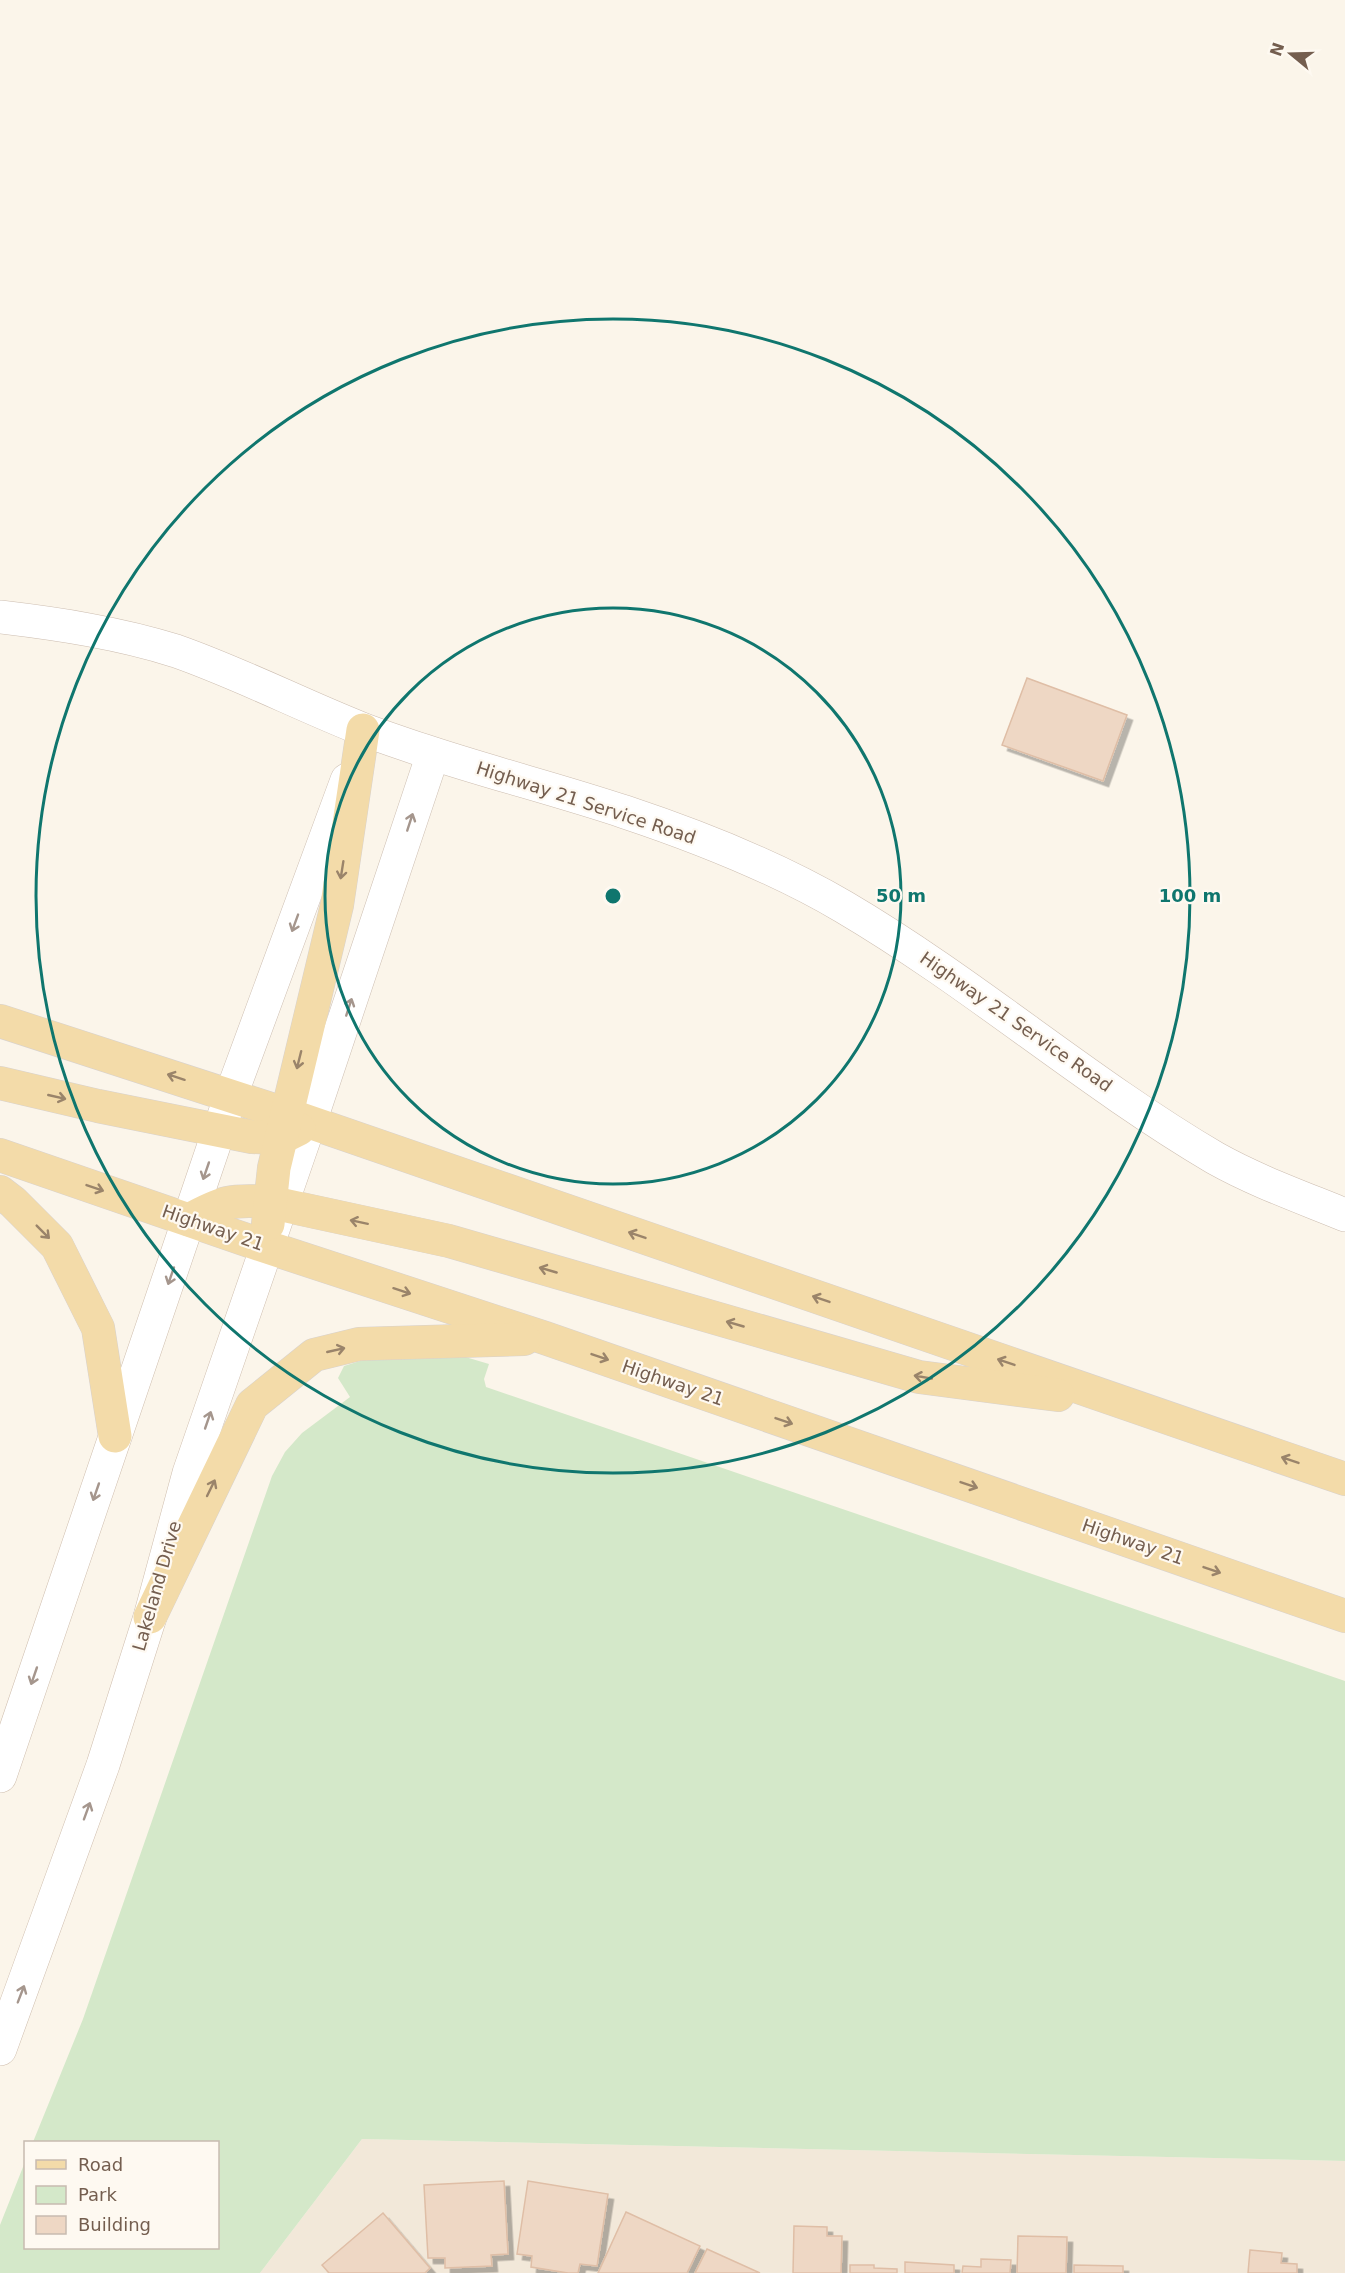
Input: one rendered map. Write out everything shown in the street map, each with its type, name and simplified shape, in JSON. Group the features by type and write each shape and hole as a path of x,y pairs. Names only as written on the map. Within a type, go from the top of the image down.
{"main road":[{"path":"292,1124 337,906 363,729"},
{"path":"0,1021 231,1095 292,1124 1345,1479"},
{"path":"0,1083 252,1137 292,1124"},
{"name":"Highway 21","path":"0,1155 545,1338 1345,1616"},
{"path":"0,1192 57,1246 98,1328 115,1436"},
{"path":"189,1220 218,1204 246,1200 275,1204 449,1241 919,1377 1126,1404"},
{"path":"267,1246 275,1204"},
{"path":"150,1617 252,1405 314,1355 359,1344 545,1338"}],"street":[{"name":"Highway 21 Service Road","path":"0,617 118,635 176,652 363,729 433,754 624,812 703,841 792,879 895,937 958,980 1037,1039 1218,1160 1282,1190 1345,1215"},
{"path":"0,1776 231,1095 335,816 363,729"},
{"path":"275,1204 292,1124 433,754"},
{"name":"Lakeland Drive","path":"0,2049 103,1765 150,1617 189,1473 267,1246"}],"shaded area":[{"path":"362,2139 1345,2161 1345,2273 260,2273"}],"green space":[{"path":"376,1356 462,1356 489,1364 484,1379 486,1387 1345,1681 1345,2161 362,2139 260,2273 0,2273 0,2225 24,2165 24,2249 219,2249 219,2141 33,2141 83,2019 272,1476 285,1452 302,1433 350,1397 338,1378 344,1366"}],"building":[{"path":"1027,678 1127,715 1103,781 1002,745"},
{"path":"504,2181 508,2254 491,2255 492,2266 445,2268 445,2258 428,2258 424,2185"},
{"path":"528,2181 608,2194 597,2266 580,2264 578,2273 568,2273 531,2267 532,2256 517,2254"},
{"path":"626,2212 700,2246 687,2273 598,2273"},
{"path":"383,2213 430,2268 425,2273 329,2273 322,2265"},
{"path":"794,2226 827,2227 827,2236 842,2236 841,2273 793,2273"},
{"path":"1018,2236 1067,2237 1066,2273 1017,2273"},
{"path":"707,2249 760,2273 695,2273"},
{"path":"1250,2250 1282,2253 1281,2263 1297,2264 1297,2273 1248,2273"},
{"path":"981,2259 1011,2260 1010,2273 962,2273 963,2266 981,2267"},
{"path":"905,2262 954,2265 954,2273 905,2273"},
{"path":"850,2265 874,2265 874,2268 897,2269 897,2273 850,2273"},
{"path":"1074,2265 1123,2266 1123,2273 1074,2273"}]}
